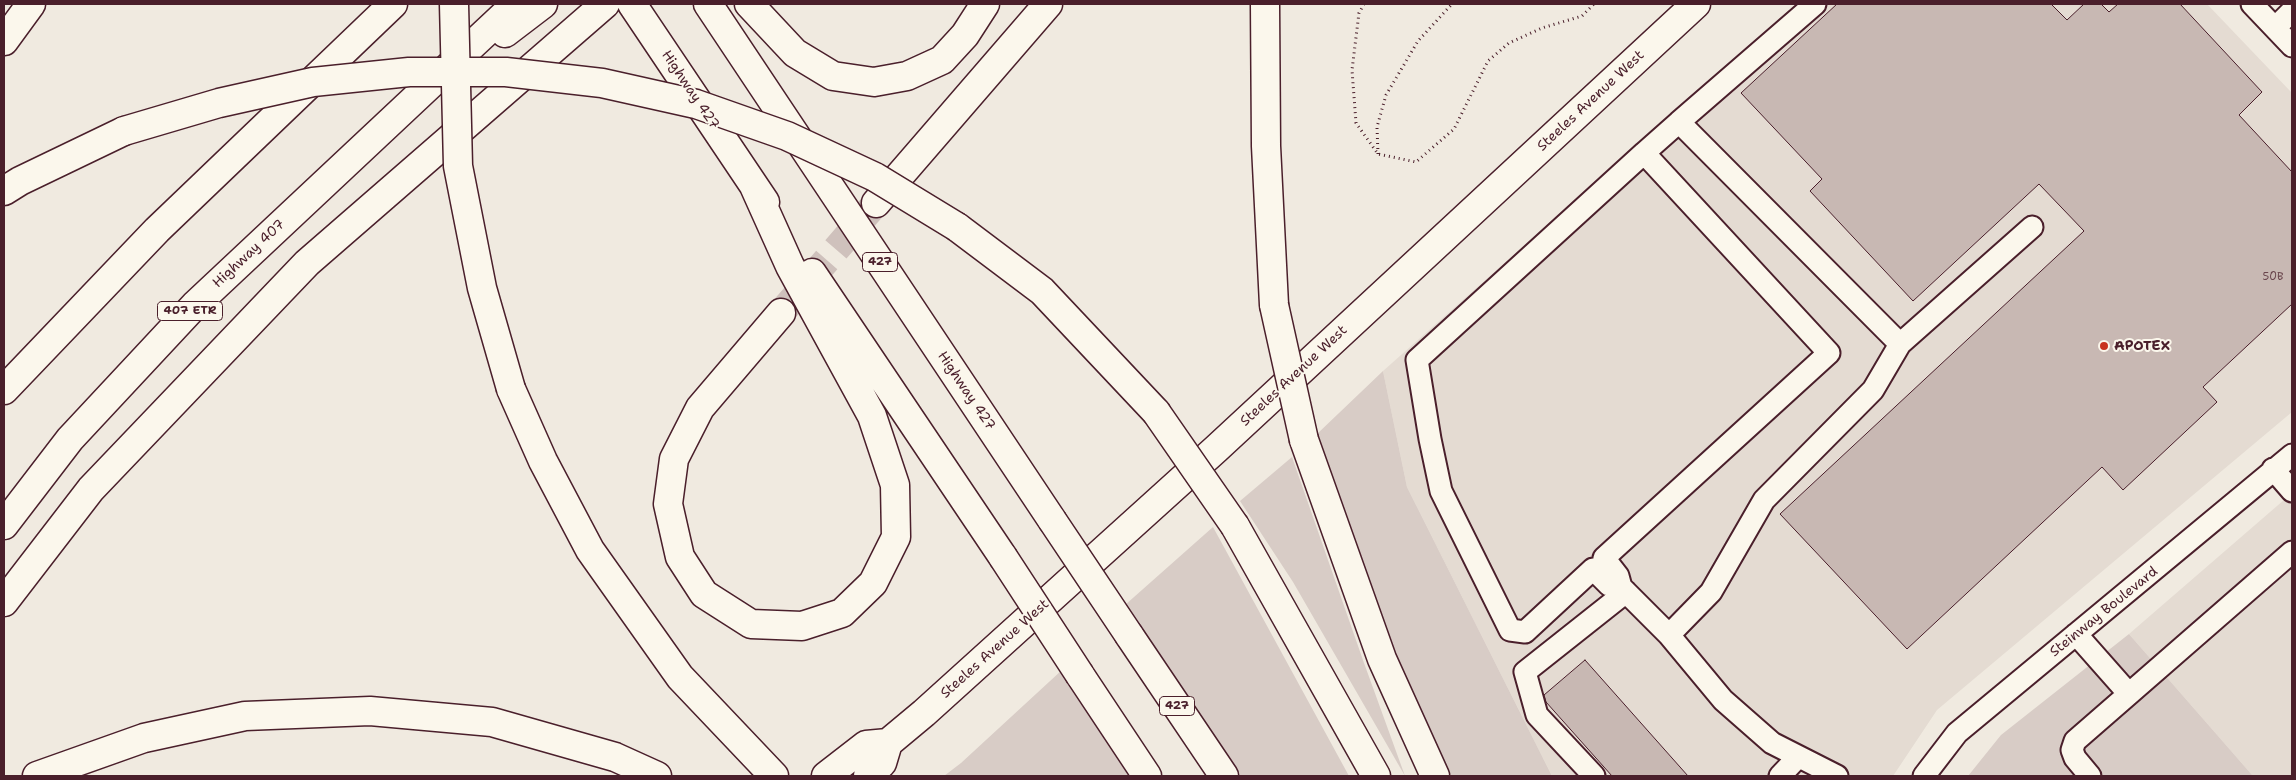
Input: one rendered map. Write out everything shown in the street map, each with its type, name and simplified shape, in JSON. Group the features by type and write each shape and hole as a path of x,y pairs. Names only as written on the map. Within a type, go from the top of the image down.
{"main road":[{"path":"4,41 31,4"},
{"path":"4,390 157,230 393,4"},
{"path":"454,4 458,166 482,288 511,389 543,461 590,550 680,677 746,749 774,776"},
{"name":"Highway 407","path":"4,525 70,439 195,305 516,4"},
{"path":"397,116 543,4"},
{"path":"4,602 91,490 307,263 605,4"},
{"name":"Highway 427","path":"632,4 1003,557 1146,776"},
{"name":"Highway 427","path":"708,4 1224,776"},
{"path":"749,4 795,53 833,76 874,82 907,76 942,60 965,35 986,4"},
{"path":"876,203 1048,4"},
{"path":"1265,4 1266,146 1274,305 1304,440 1325,504 1382,659 1435,776"},
{"name":"Steeles Avenue West","path":"868,776 882,763 888,743 924,713 1216,449 1696,4"},
{"path":"4,191 20,181 124,131 219,103 313,82 409,72 506,72 602,83 696,104 787,136 874,177 957,227 1042,291 1156,412 1235,526 1376,776"},
{"path":"754,186 790,266 872,416 896,485 896,537 873,583 842,612 802,626 751,624 704,594 680,556 668,504 674,459 700,408 781,313"},
{"path":"37,776 144,738 246,716 370,711 492,722 615,757 657,776"},
{"path":"826,776 866,745 888,743"}],"street":[{"path":"1815,4 1644,153 1417,360 1441,491 1510,630 1525,632 1592,568 1609,585 1623,590 1669,635 1723,700 1772,743 1837,776"},
{"path":"2252,4 2292,46"},
{"path":"2275,28 2292,11"},
{"path":"1679,122 1900,344"},
{"path":"1623,590 1618,576 1604,558 1830,353 1644,153"},
{"path":"1669,635 1711,592 1764,500 1873,390 1900,344 2032,227"},
{"name":"Steinway Boulevard","path":"1924,776 1958,733 2292,455"},
{"path":"2273,469 2292,491"},
{"path":"2090,776 2075,758 2072,750 2075,741 2292,552"},
{"path":"1594,776 1536,715 1525,672 1623,590"},
{"path":"2076,634 2129,694"},
{"path":"1780,776 1798,757"}],"path":[{"path":"1364,4 1359,13 1352,70 1356,123 1378,154 1416,162 1454,129 1488,61 1509,43 1542,28 1582,16 1594,4"},
{"path":"1378,154 1377,127 1386,95 1418,41 1452,4"}],"shaded area":[{"path":"1796,4 2207,4 2292,93 2292,412 1937,710 1893,776 1552,776 1407,487 1383,371"},
{"path":"1383,371 1407,487 1552,776 1451,776 1392,648 1317,434"},
{"path":"1292,457 1405,776 1293,582 1240,501"},
{"path":"2292,493 2292,776 2253,776 2129,634"},
{"path":"1213,527 1349,776 1238,776 1125,605"},
{"path":"2129,634 2253,776 1968,776 2001,735"},
{"path":"1062,670 1132,776 944,776 961,763"}],"building":[{"name":"APOTEX","path":"1837,4 2051,4 2067,20 2084,4 2101,4 2109,12 2118,4 2180,4 2262,92 2239,115 2292,172 2292,304 2203,387 2217,402 2123,490 2102,467 1907,649 1780,514 2084,231 2039,184 1913,301 1810,191 1822,179 1741,93"},
{"path":"1585,660 1688,776 1612,776 1546,702 1544,695"}],"tunnel":[{"path":"781,313 876,203"}],"place":[{"name":"APOTEX","path":"2104,346"}]}
